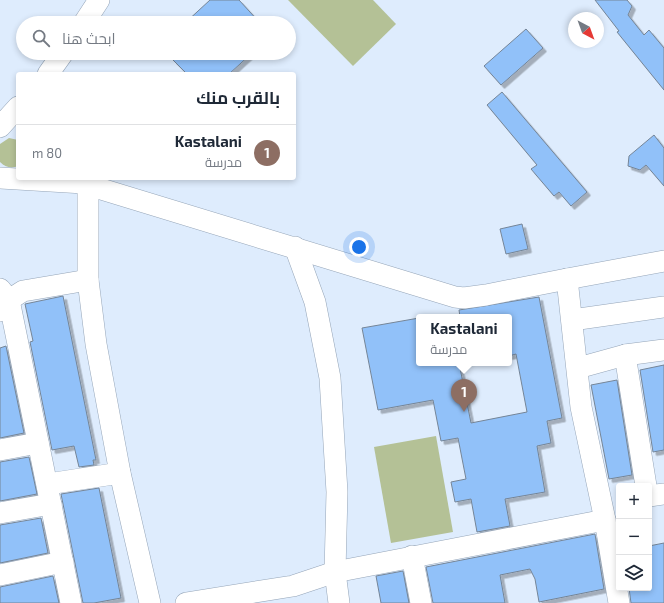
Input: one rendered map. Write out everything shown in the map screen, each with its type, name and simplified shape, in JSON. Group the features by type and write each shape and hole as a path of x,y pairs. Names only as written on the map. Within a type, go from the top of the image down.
{"street":[{"path":"89,16 99,0"},
{"path":"51,72 58,60"},
{"path":"0,127 16,109"},
{"path":"0,127 10,127 16,129"},
{"path":"54,180 83,182 432,291 464,298 664,261"},
{"path":"83,182 88,280 96,344 120,473 150,603"},
{"path":"294,247 315,302 330,378 337,492 335,572 339,603"},
{"path":"567,279 578,368 581,407 609,508 615,602"},
{"path":"71,603 38,443 29,391 3,300 23,291 88,280"},
{"path":"572,320 664,307"},
{"path":"578,368 625,355 664,350"},
{"path":"625,355 646,483"},
{"path":"0,450 38,443"},
{"path":"0,513 49,494 120,473"},
{"path":"652,496 664,494"},
{"path":"186,603 293,586 335,572 412,556 609,508"},
{"path":"412,556 421,603"},
{"path":"0,575 63,562"}],"green space":[{"path":"288,0 373,0 396,24 353,66"},
{"path":"9,138 16,140 16,166 6,166 0,162 0,144"},
{"path":"436,436 453,532 391,543 374,447"}],"building":[{"path":"210,0 239,0 254,16 193,16"},
{"path":"595,0 627,0 632,6 628,15 644,35 649,30 664,48 664,90 617,32 619,31"},
{"path":"526,29 543,48 501,85 484,66"},
{"path":"173,60 244,60 231,72 185,72"},
{"path":"502,92 587,192 571,206 559,192 554,196 531,169 537,165 487,105"},
{"path":"654,135 664,148 664,186 646,165 640,170 628,166 629,156"},
{"path":"522,224 528,249 506,254 500,229"},
{"path":"63,296 96,460 93,460 94,465 79,467 74,446 52,450 30,342 33,341 25,304"},
{"path":"539,297 562,418 547,421 551,443 537,446 545,492 505,499 510,526 477,532 471,499 455,502 451,482 466,479 458,438 441,441 433,400 378,410 362,328 416,319 416,366 460,366 471,423 527,412 516,354 512,355 512,314 460,314 459,310"},
{"path":"6,346 24,433 0,438 0,348"},
{"path":"664,365 664,450 653,452 640,370"},
{"path":"617,380 632,475 609,479 591,385"},
{"path":"29,457 37,494 0,501 0,462"},
{"path":"99,488 121,598 94,603 83,603 61,494"},
{"path":"41,518 48,553 0,563 0,525"},
{"path":"595,534 604,589 539,602 535,579 530,569 500,575 505,603 433,603 426,567"},
{"path":"664,543 664,603 631,603 629,591 652,591 652,545"},
{"path":"403,571 409,603 381,603 376,576"},
{"path":"53,576 59,603 0,603 0,587"}],"place":[{"name":"Kastalani","path":"464,412"}]}
